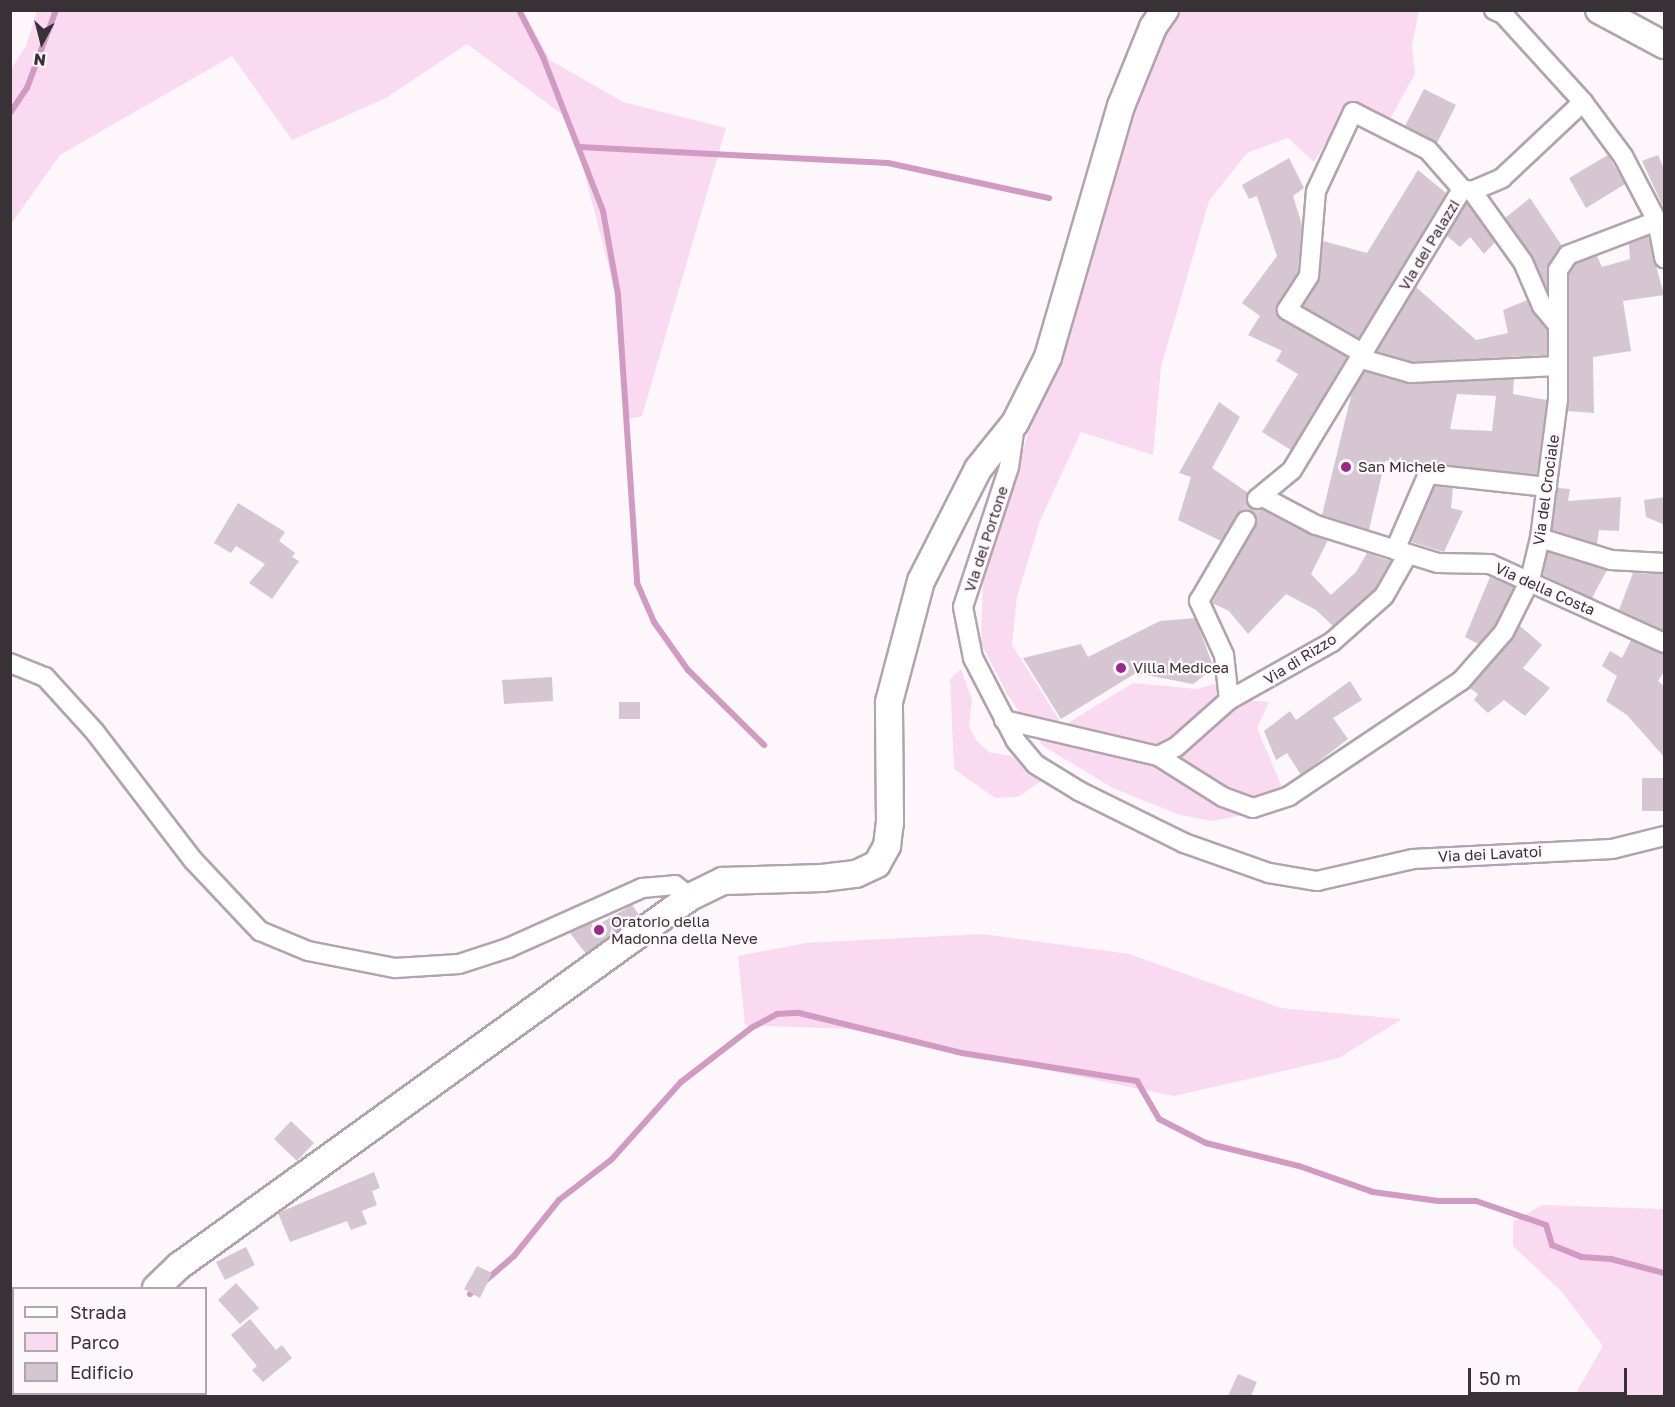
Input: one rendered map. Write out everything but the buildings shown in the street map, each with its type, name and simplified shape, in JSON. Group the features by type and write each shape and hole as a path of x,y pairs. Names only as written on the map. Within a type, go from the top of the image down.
{"street":[{"path":"157,1287 179,1266 690,897 723,881 822,878 855,874 877,864 887,846 890,824 889,702 921,581 978,469 1015,423 1048,357 1121,106 1153,27 1165,10"},
{"path":"1494,10 1503,14 1583,102 1623,156 1657,220 1665,258"},
{"path":"1599,10 1665,45"},
{"name":"Via dei Palazzi","path":"1259,498 1292,470 1467,190 1502,178 1583,102"},
{"path":"1557,324 1542,306 1523,262 1467,190 1428,150 1353,111 1316,191 1310,276 1287,310 1360,361 1411,373 1558,366"},
{"name":"Via del Crociale","path":"1004,720 1158,756 1223,797 1254,808 1289,796 1461,681 1504,632 1530,580 1540,538 1558,399 1554,280 1568,255 1657,220"},
{"name":"Via del Portone","path":"1015,423 1009,467 963,607 974,658 1004,720 1035,764 1079,791 1184,843 1269,873 1317,880"},
{"name":"Via di Rizzo","path":"1229,700 1332,642 1384,596 1402,552 1428,474 1547,487"},
{"name":"Via della Costa","path":"1259,498 1316,525 1438,563 1490,564 1530,580 1665,644"},
{"path":"1158,756 1176,747 1229,700 1224,655 1199,601 1246,521"},
{"path":"1540,538 1611,560 1665,563"},
{"path":"10,663 45,677 95,732 193,860 260,931 308,951 395,968 459,964 508,948 642,888 675,885 690,897"},
{"name":"Via dei Lavatoi","path":"1317,880 1413,859 1612,849 1665,836"}],"green space":[{"path":"1177,10 1419,11 1412,45 1415,74 1389,121 1350,102 1314,162 1288,138 1247,153 1209,201 1161,367 1153,455 1081,432 1040,521 1017,597 1012,645 1063,726 1133,683 1198,689 1229,679 1245,700 1269,702 1257,728 1290,806 1212,821 1180,815 1113,788 1043,746 1007,694 981,643 983,581 1021,455 1146,81"},
{"path":"37,11 523,11 550,60 623,102 726,128 642,416 625,420 614,287 571,121 467,44 386,98 292,140 232,56 60,155 11,224 11,69 26,46"},
{"path":"961,669 972,700 969,726 976,740 989,752 1011,756 1044,779 1018,797 995,798 954,769 950,679"},
{"path":"983,934 1129,954 1281,1008 1402,1019 1339,1058 1174,1096 847,1029 745,1025 738,956 806,943"},
{"path":"1542,1205 1664,1209 1664,1396 1574,1396 1603,1346 1561,1291 1513,1246 1513,1222"}],"waterway":[{"path":"10,113 27,88 56,10"},
{"path":"519,10 543,57 603,211 618,294 637,583 654,622 688,670 764,745"},
{"path":"580,147 888,163 1049,198"},
{"path":"470,1294 514,1256 559,1200 612,1159 681,1082 751,1028 777,1014 799,1013 962,1053 1137,1081 1159,1119 1206,1143 1299,1166 1373,1192 1438,1201 1476,1201 1546,1225 1552,1245 1581,1257 1611,1259 1664,1273"}],"tunnel":[{"path":"1246,521 1257,499"}],"place":[{"name":"San Michele","path":"1346,467"},
{"name":"Villa Medicea","path":"1121,668"},
{"name":"Oratorio della Madonna della Neve","path":"599,930"}]}
